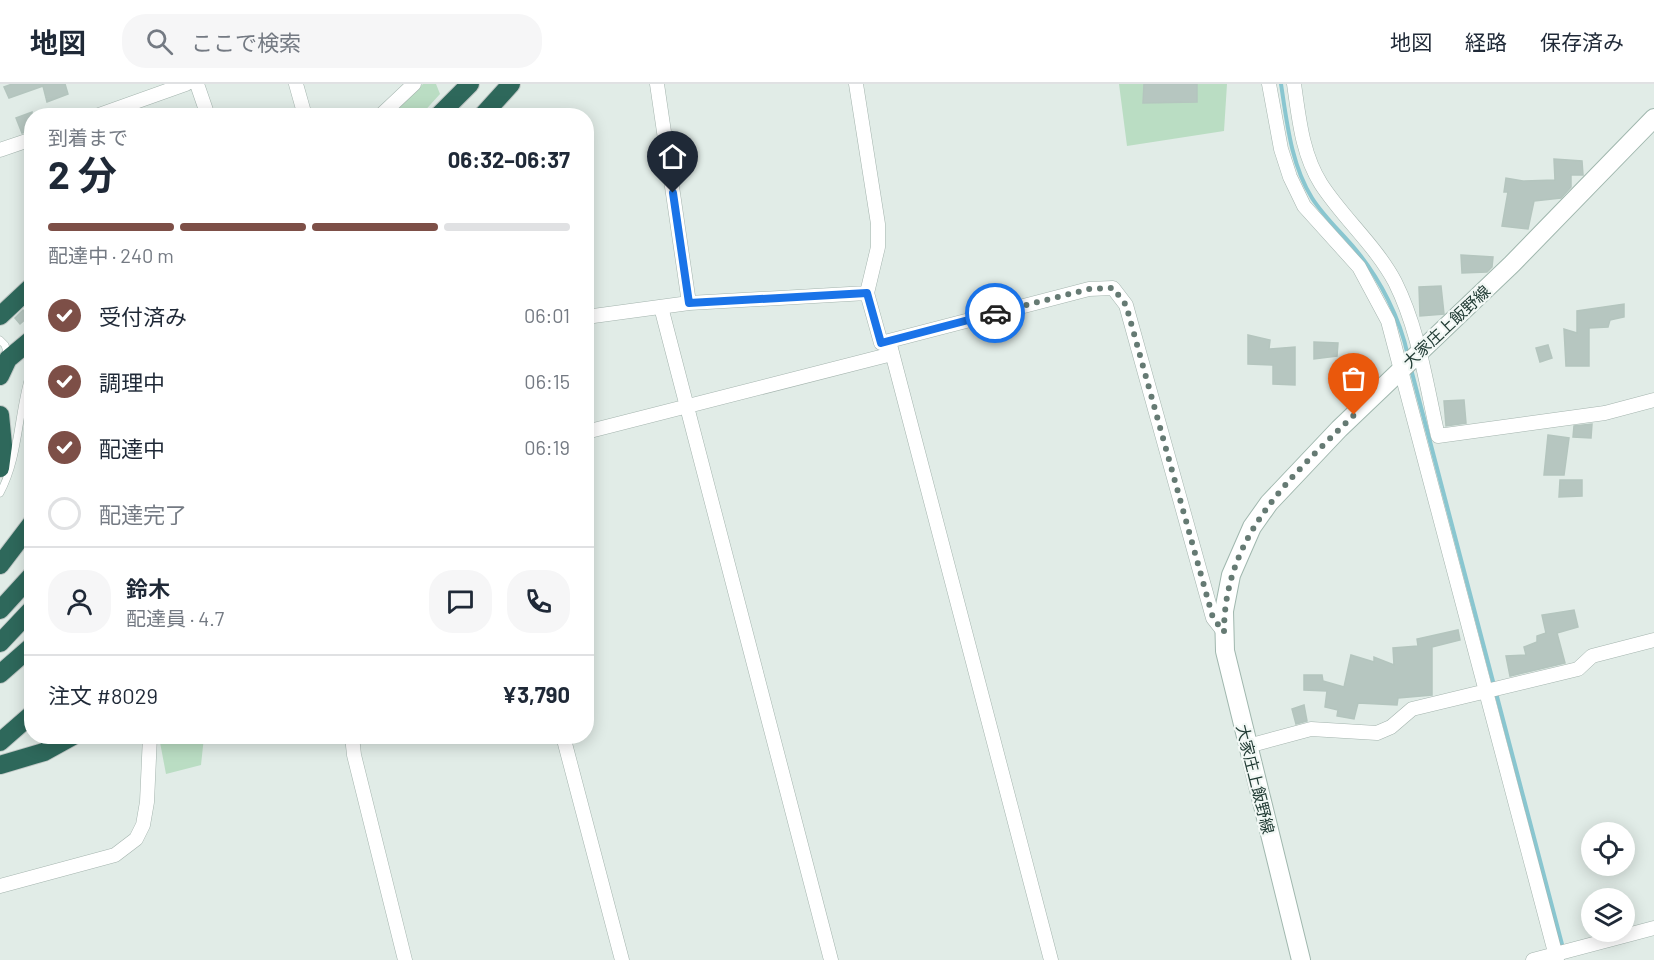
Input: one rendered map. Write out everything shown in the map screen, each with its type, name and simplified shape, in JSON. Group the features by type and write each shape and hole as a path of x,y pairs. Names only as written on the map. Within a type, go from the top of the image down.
{"highway":[{"path":"446,108 470,84"},
{"path":"458,108 480,84"},
{"path":"489,108 511,84"},
{"path":"506,108 525,84"},
{"path":"0,316 24,294"},
{"path":"0,376 8,359 24,346"},
{"path":"0,415 3,445 0,468"},
{"path":"0,565 24,534"},
{"path":"0,610 24,584"},
{"path":"0,643 24,618"},
{"path":"0,674 24,653"},
{"path":"0,742 24,721"},
{"path":"0,765 44,752 58,744"}],"main road":[{"name":"大家庄上飯野線","path":"1301,960 1229,669 1224,632 1224,611 1237,557 1252,527 1269,503 1411,359 1512,264 1654,118"}],"street":[{"path":"118,108 186,84"},
{"path":"197,84 205,108"},
{"path":"296,84 303,108"},
{"path":"388,108 414,84"},
{"path":"657,84 689,303"},
{"path":"856,84 878,224 878,247 867,293 881,343 891,347"},
{"path":"1269,84 1274,122 1290,177 1304,206 1359,267 1411,359 1438,436"},
{"path":"1294,84 1303,143 1321,184 1395,282 1411,359 1419,439 1556,957"},
{"path":"0,150 24,141"},
{"path":"594,430 1089,289 1113,288 1126,305 1213,618 1224,632"},
{"path":"594,316 689,303 867,293"},
{"path":"661,307 831,960"},
{"path":"891,347 1051,960"},
{"path":"1419,439 1605,413 1654,400"},
{"path":"1248,746 1311,729 1377,733 1391,727 1412,709 1486,689 1578,669 1592,656 1654,640"},
{"path":"0,886 115,855 136,839 143,825 147,802 150,744"},
{"path":"353,744 405,960"},
{"path":"566,744 621,960"},
{"path":"1533,960 1556,957 1654,928"}],"lane":[{"path":"0,340 5,345 8,359"},
{"path":"0,493 8,478 24,408"}],"green space":[{"path":"423,84 436,84 440,94 427,108 398,108"},
{"path":"1119,84 1227,84 1224,131 1127,146"},
{"path":"160,744 203,744 201,765 166,774"}],"building":[{"path":"12,84 65,84 68,94 47,102 43,86 9,98 4,87"},
{"path":"1144,84 1197,84 1197,102 1143,103"},
{"path":"24,115 24,132 22,133 16,118"},
{"path":"1554,159 1582,161 1583,175 1571,175 1571,187 1561,198 1534,201 1528,229 1502,226 1508,192 1504,192 1506,178 1523,181 1555,180"},
{"path":"1461,255 1493,257 1492,267 1487,272 1462,273"},
{"path":"1441,286 1444,314 1420,316 1419,287"},
{"path":"1624,304 1624,317 1610,320 1608,327 1589,328 1589,366 1566,366 1564,329 1577,333 1577,311"},
{"path":"24,311 24,320 20,324 15,318"},
{"path":"1248,335 1270,340 1269,349 1295,347 1295,385 1273,384 1273,365 1248,364"},
{"path":"1314,342 1338,343 1337,356 1314,359"},
{"path":"1548,345 1552,358 1540,362 1536,348"},
{"path":"1464,400 1466,423 1446,426 1444,401"},
{"path":"1592,424 1591,438 1573,437 1574,426"},
{"path":"1548,435 1569,438 1564,475 1544,475"},
{"path":"1560,480 1582,480 1582,496 1559,497"},
{"path":"1574,610 1578,627 1557,633 1565,663 1510,676 1506,656 1526,655 1524,647 1537,642 1537,636 1546,633 1542,615"},
{"path":"1458,630 1460,640 1432,647 1432,695 1398,698 1397,705 1358,703 1354,719 1337,716 1338,710 1325,707 1327,691 1304,690 1304,675 1322,675 1323,681 1344,687 1351,655 1374,662 1374,657 1394,665 1393,648 1418,646 1417,639"},
{"path":"1304,705 1307,721 1296,724 1292,709"}],"waterway":[{"path":"1281,84 1291,143 1305,185 1317,205 1356,250 1381,286 1400,327 1408,356"},
{"path":"1411,369 1563,948"}],"way so far":[{"path":"995,313 1089,289 1113,288 1126,305 1213,618 1224,632 1224,611 1231,575 1252,527 1269,503 1354,415"}],"route":[{"path":"673,193 689,303 867,293 881,343 995,313"}]}
